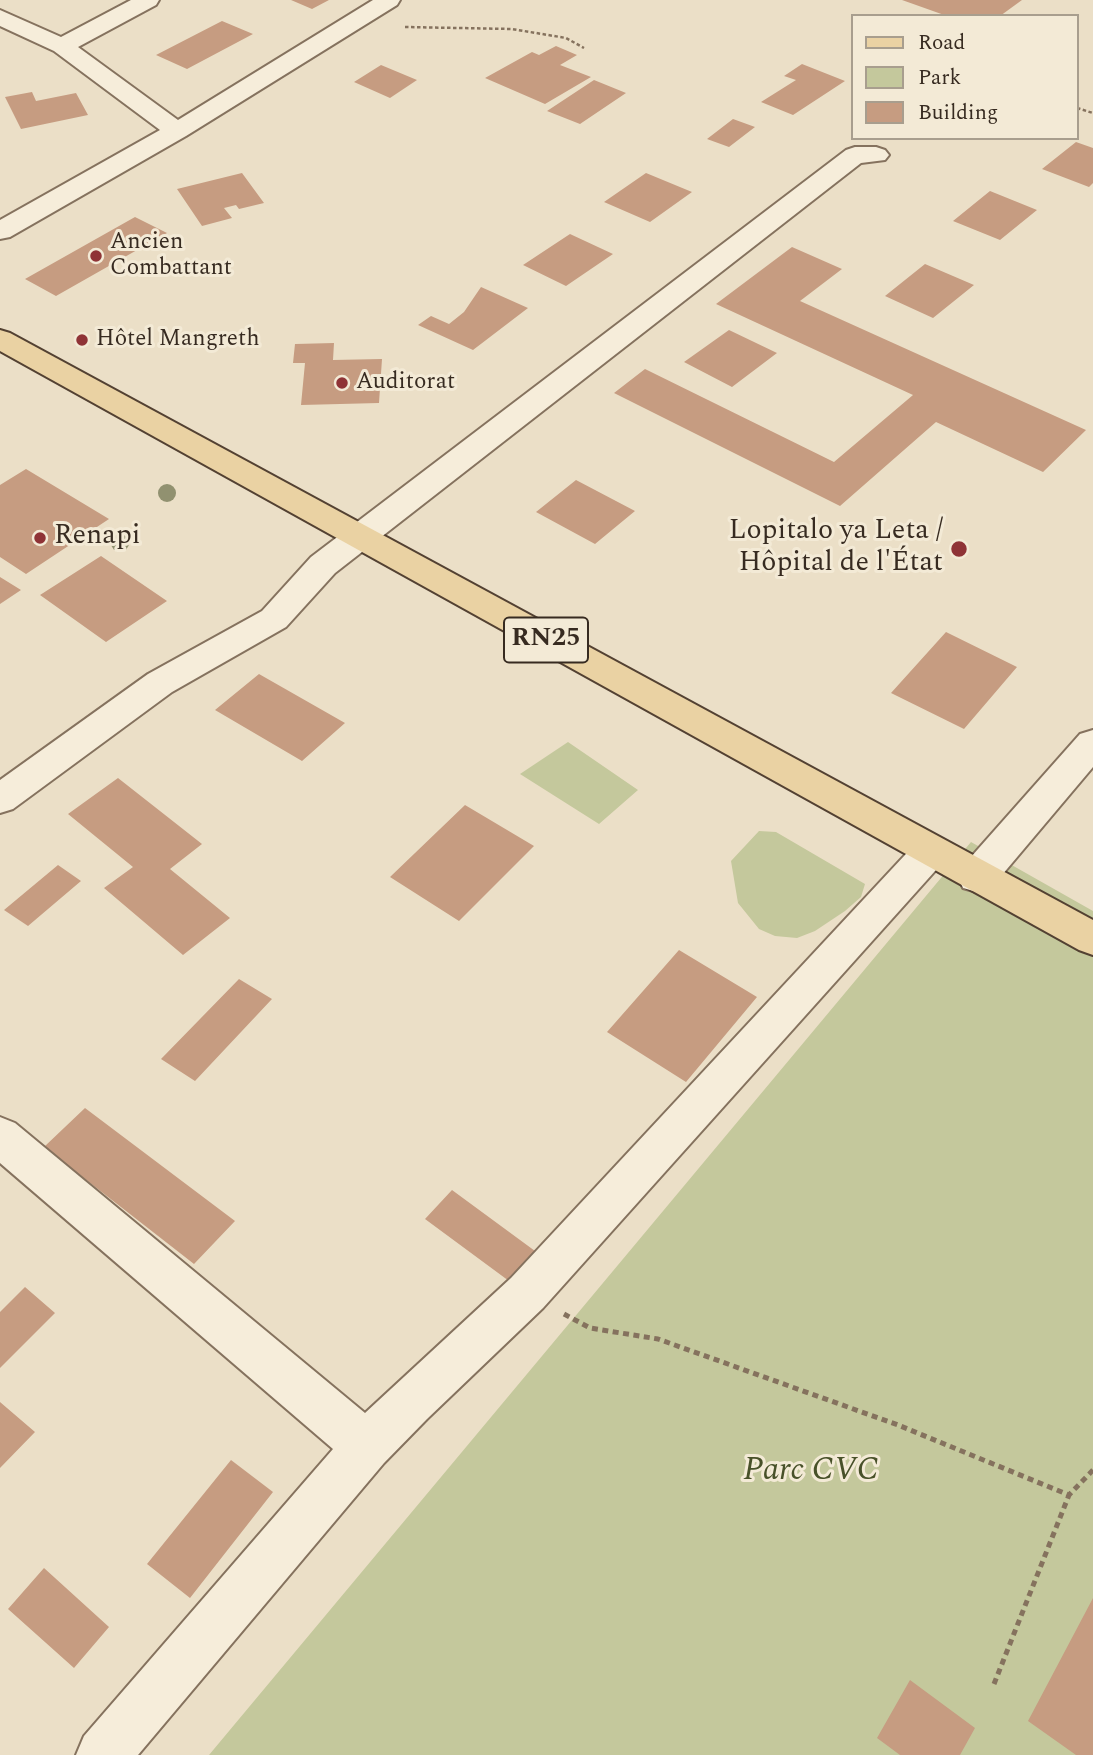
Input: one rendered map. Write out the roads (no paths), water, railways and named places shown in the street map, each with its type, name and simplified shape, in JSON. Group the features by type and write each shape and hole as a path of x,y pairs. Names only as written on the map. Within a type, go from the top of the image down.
{"main road":[{"name":"RN25","path":"0,339 1093,939"}],"street":[{"path":"62,47 148,0"},
{"path":"0,231 177,131 389,0"},
{"path":"0,17 62,47 177,131"},
{"path":"0,799 160,683 275,619 323,565 855,155 876,155"},
{"path":"977,877 1093,743"},
{"path":"103,1755 367,1446 527,1293 931,851"},
{"path":"0,1136 367,1446"}],"place":[{"name":"Ancien Combattant","path":"96,256"},
{"name":"Hôtel Mangreth","path":"82,340"},
{"name":"Auditorat","path":"342,383"},
{"name":"Renapi","path":"40,538"},
{"name":"Lopitalo ya Leta / Hôpital de l'État","path":"959,549"}],"park label":[{"name":"Parc CVC","path":"811,1473"}]}
